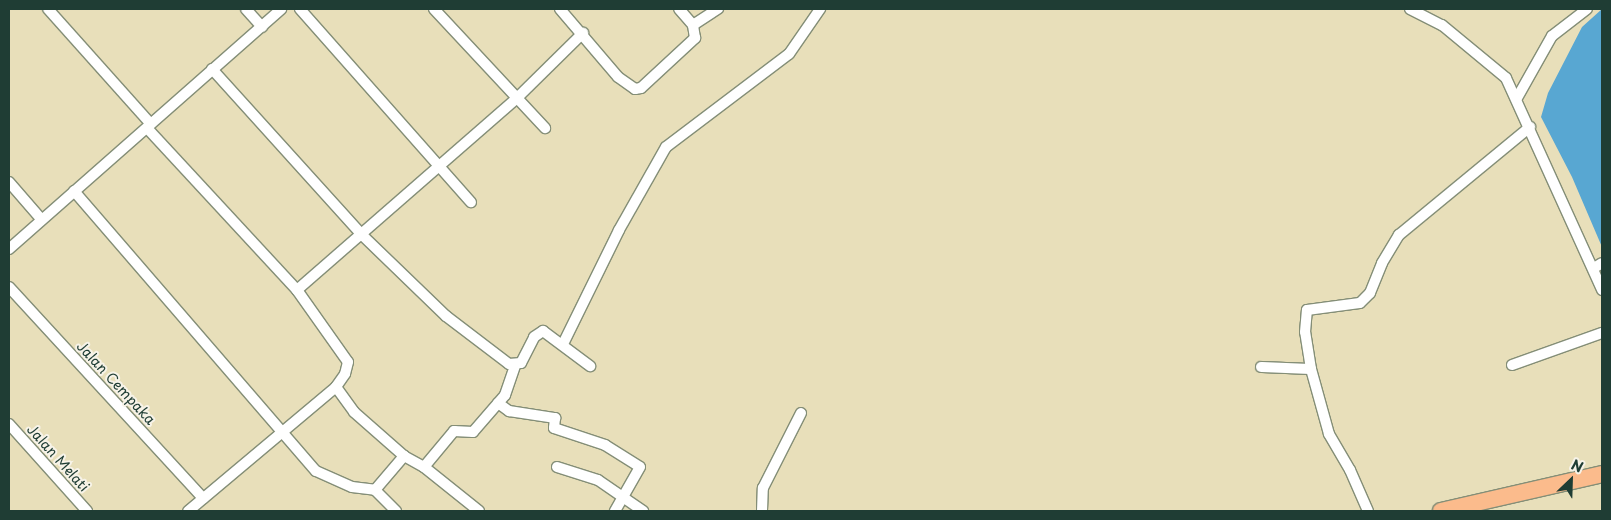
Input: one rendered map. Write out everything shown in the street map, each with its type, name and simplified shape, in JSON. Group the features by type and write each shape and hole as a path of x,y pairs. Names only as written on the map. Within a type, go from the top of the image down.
{"main road":[{"path":"1441,511 1602,474"}],"street":[{"path":"48,9 149,126 297,290 346,356 348,368 336,387 188,511"},
{"path":"246,9 262,27"},
{"path":"9,248 281,9"},
{"path":"300,9 471,202"},
{"path":"434,9 545,128"},
{"path":"560,9 618,77 629,86 641,88 693,41 694,25 679,9"},
{"path":"694,25 718,9"},
{"path":"562,344 620,230 666,147 789,54 820,9"},
{"path":"1410,9 1442,25 1506,78 1598,265 1602,290"},
{"path":"1517,98 1552,36 1587,9"},
{"path":"297,290 516,98 583,34"},
{"path":"212,69 360,233 427,300 504,361 515,366"},
{"path":"1368,511 1350,470 1329,434 1311,369 1305,332 1307,310 1360,303 1370,293 1382,263 1399,235 1530,128"},
{"path":"9,182 41,219"},
{"path":"74,191 316,471 352,487 359,486 369,492 375,490 404,456"},
{"name":"Jalan Cempaka","path":"9,287 203,498"},
{"path":"424,467 454,431 473,432 505,395 515,366 521,363 538,332 543,331 590,366"},
{"path":"1512,365 1602,333"},
{"path":"1261,367 1311,369"},
{"path":"336,387 354,412 404,456 424,467 479,511"},
{"path":"498,403 509,411 555,418 554,428 605,445 640,467 625,498 615,511"},
{"path":"762,511 763,488 801,413"},
{"name":"Jalan Melati","path":"9,424 87,511"},
{"path":"557,467 598,480 643,511"},
{"path":"375,490 396,511"}],"water":[{"path":"1602,9 1602,247 1572,177 1541,117 1548,93 1582,27"}]}
